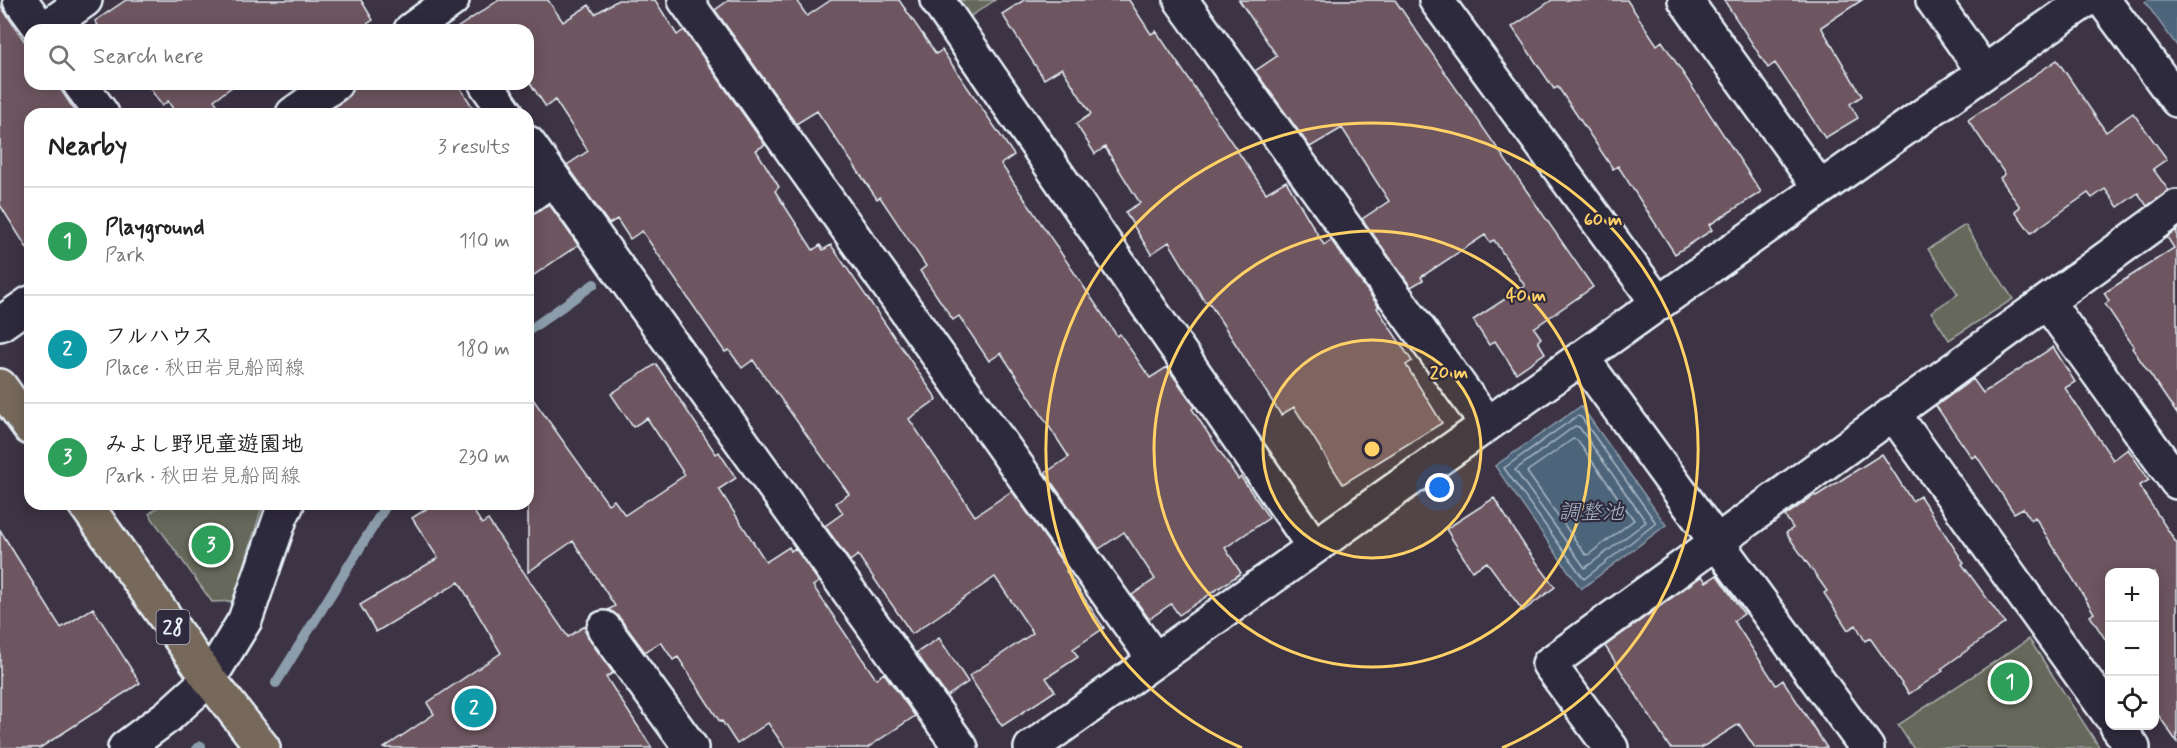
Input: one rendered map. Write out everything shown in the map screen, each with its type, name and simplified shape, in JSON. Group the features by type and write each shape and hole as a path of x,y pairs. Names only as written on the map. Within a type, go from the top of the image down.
{"main road":[{"path":"0,386 24,420"},
{"name":"28","path":"89,510 209,678 263,748"}],"street":[{"path":"20,0 38,24"},
{"path":"51,24 85,0"},
{"path":"685,0 1155,660"},
{"path":"937,0 1314,547"},
{"path":"1181,0 1487,424"},
{"path":"1436,0 1658,303"},
{"path":"1685,0 1820,188"},
{"path":"1933,0 1984,72"},
{"path":"1032,748 2086,0"},
{"path":"2103,0 2177,100"},
{"path":"84,90 98,108"},
{"path":"301,108 327,90"},
{"path":"490,90 503,108"},
{"path":"534,163 541,187 961,748"},
{"path":"1611,748 1549,664 2177,207"},
{"path":"2047,302 2177,482"},
{"path":"0,324 24,307"},
{"path":"1582,358 1867,748"},
{"path":"1893,413 2105,709"},
{"path":"124,748 168,716 209,678 246,620 284,510"},
{"path":"604,628 691,748"},
{"path":"2120,730 2133,748"}],"green space":[{"path":"951,0 995,0 965,20"},
{"path":"1965,225 2013,299 1949,340 1931,312 1958,294 1928,249"},
{"path":"154,510 261,510 244,566 238,601 212,602 149,514"},
{"path":"2029,639 2100,748 1913,748 1898,725"}],"water":[{"path":"2148,0 2177,0 2177,46 2145,2"},
{"name":"調整池","path":"1581,406 1666,525 1581,589 1495,466"}],"building":[{"path":"126,0 361,0 373,20 367,24 97,24 95,21"},
{"path":"499,0 548,0 563,22 589,5 595,14 618,0 655,0 677,35 684,30 765,145 756,150 779,187 775,191 813,250 820,245 823,250 831,245 937,399 909,419 975,516 1012,491 1068,570 1066,571 1104,628 1073,649 1078,657 1046,678 1055,691 1002,726 969,676 1033,633 995,577 912,634 858,555 850,561 825,526 843,513 836,503 849,494 753,360 742,368 729,350 725,352 642,231 630,239 617,219 609,224 567,165 588,151 555,100 546,107 534,89 534,24 463,24"},
{"path":"729,0 796,0 807,16 831,0 899,0 936,54 942,50 1014,155 1001,164 1117,336 1120,334 1150,378 1167,367 1195,407 1192,409 1238,479 1241,477 1269,518 1225,548 1241,573 1179,615 1171,604 1149,619 1132,595 1155,579 1124,532 1099,549 1045,473 1069,457 1001,353 989,361 959,316 953,320 920,271 926,266 880,197 877,199 817,111 796,124 715,10"},
{"path":"1024,0 1129,0 1151,34 1156,31 1266,193 1286,181 1324,245 1331,240 1379,307 1377,308 1412,361 1406,365 1442,423 1343,484 1294,407 1281,415 1208,301 1205,302 1169,242 1151,254 1125,212 1140,203 1105,147 1095,154 1076,124 1091,114 1062,68 1044,79 1002,14"},
{"path":"1239,0 1395,0 1593,287 1534,328 1541,338 1538,341 1545,353 1516,373 1495,341 1489,345 1473,320 1525,286 1494,240 1490,242 1485,235 1421,277 1423,280 1411,287 1362,219 1389,201 1342,128 1310,147 1255,71 1277,56"},
{"path":"1552,0 1627,0 1657,45 1662,41 1761,192 1709,225 1712,230 1675,254 1618,166 1613,169 1558,87 1554,89 1512,27"},
{"path":"1724,0 1862,0 1821,27 1862,96 1850,104 1858,118 1825,138 1775,63 1768,68"},
{"path":"0,5 24,40 24,90 61,90 73,108 24,108 24,243 0,205"},
{"path":"2057,60 2106,132 2133,113 2167,159 2153,169 2169,191 2147,206 2138,193 2118,207 2105,189 2092,198 2088,193 2031,233 2015,211 2020,207 2000,178 2005,174 1968,120"},
{"path":"151,90 228,90 214,100 220,108 172,108 168,101 162,106"},
{"path":"352,90 462,90 473,108 333,108 346,99"},
{"path":"549,204 578,245 534,275 534,213"},
{"path":"2177,230 2177,414 2105,304 2109,301 2104,293 2174,248 2167,237"},
{"path":"2053,347 2075,382 2065,388 2113,460 2128,449 2149,480 2139,486 2177,544 2177,742 2159,716 2159,568 2105,568 2105,639 2090,616 2094,613 2035,517 2031,520 2023,508 2014,513 1976,455 1972,458 1936,406 1973,379 1983,393"},
{"path":"656,364 716,454 719,452 736,478 719,489 766,562 789,547 791,551 795,548 819,582 813,586 876,679 884,673 915,716 867,748 785,748 768,723 737,744 678,657 673,660 661,642 645,652 619,617 608,610 615,606 573,541 528,572 528,510 534,510 534,400 608,504 614,500 625,515 685,475 647,418 633,427 611,394"},
{"path":"1882,454 1912,501 1920,496 1964,563 1962,564 2005,623 1909,694 1870,638 1865,641 1856,625 1848,630 1824,593 1827,591 1786,533 1793,528 1785,516"},
{"path":"1494,498 1526,548 1555,587 1523,611 1487,562 1472,571 1446,529"},
{"path":"425,510 473,510 482,524 488,520 568,637 586,625 585,631 589,639 613,673 606,677 652,748 384,748 434,714 427,703 501,653 459,582 376,632 360,605 438,558 412,518"},
{"path":"0,530 61,628 93,608 140,683 40,748 0,748"},
{"path":"1717,575 1744,614 1734,621 1776,685 1783,680 1827,748 1755,748 1739,724 1701,748 1670,748 1605,646 1702,576 1706,582"},
{"path":"939,638 968,682 947,696 916,653"}],"waterway":[{"path":"534,327 594,284"},
{"path":"276,683 383,510"},
{"path":"197,748 201,746"}],"place":[{"name":"みよし野児童遊園地","path":"211,545"},
{"name":"Playground","path":"2010,682"},
{"name":"フルハウス","path":"474,708"}]}
